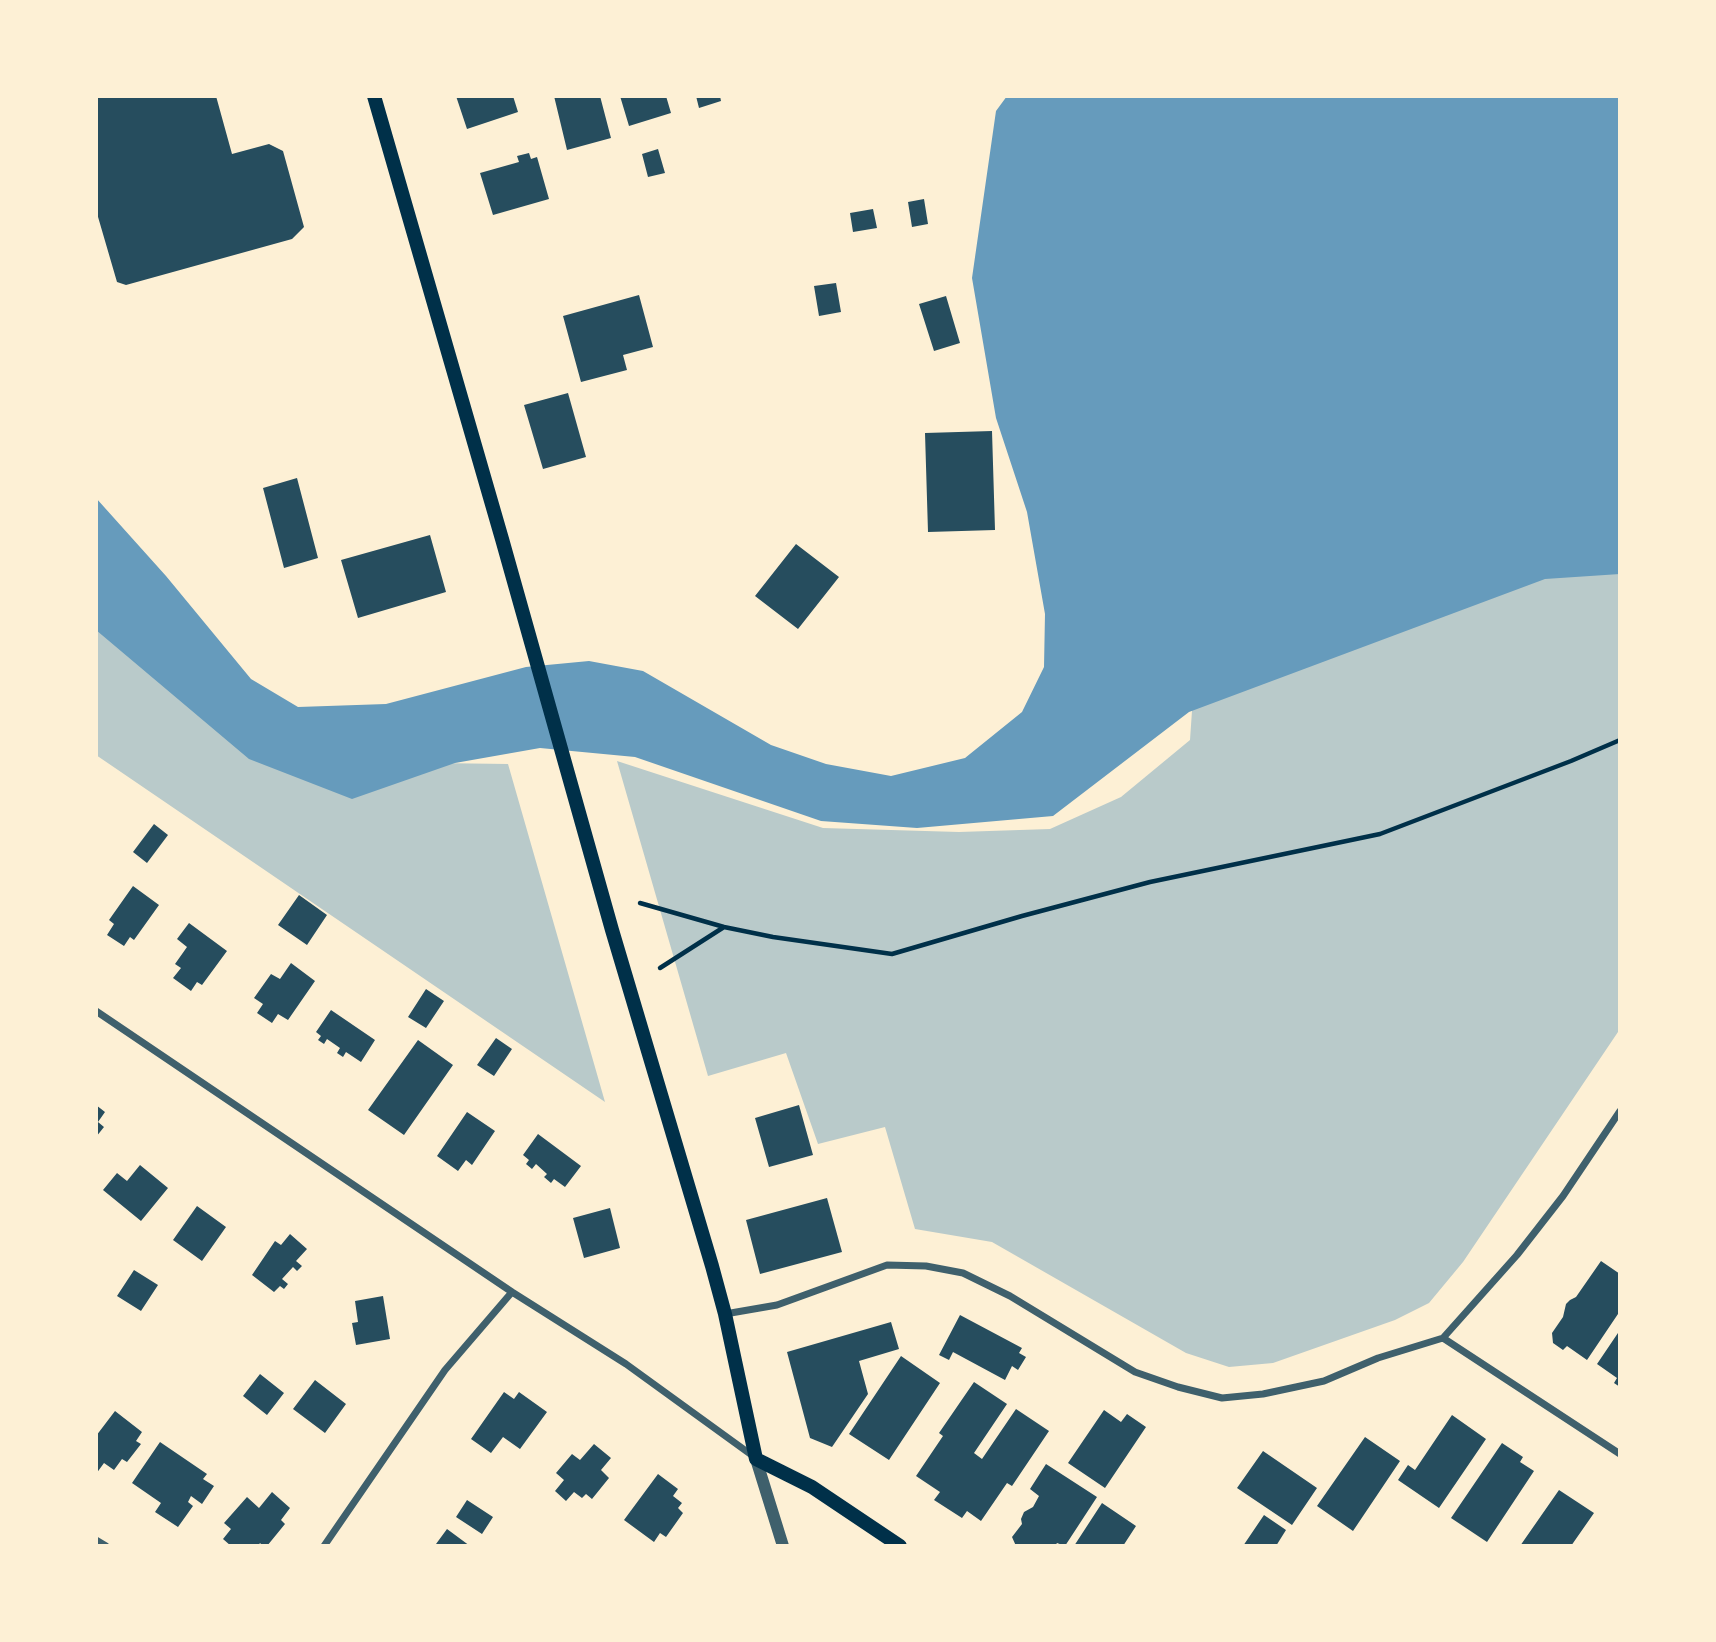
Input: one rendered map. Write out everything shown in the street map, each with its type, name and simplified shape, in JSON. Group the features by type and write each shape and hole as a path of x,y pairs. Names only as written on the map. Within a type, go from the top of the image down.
{"main road":[{"path":"374,96 725,1314 757,1459 811,1487 900,1546"}],"street":[{"path":"96,1011 512,1292 626,1364 757,1459 783,1546"},
{"path":"725,1314 777,1305 887,1265 926,1266 963,1273 1010,1296 1135,1371 1178,1387 1222,1398 1263,1394 1324,1381 1378,1357 1443,1338 1517,1255 1563,1196 1620,1111"},
{"path":"324,1546 445,1370 512,1292"},
{"path":"1443,1338 1620,1454"},
{"path":"96,1539 106,1546"}],"path":[{"path":"640,903 724,927 773,937 892,954 1150,882 1380,834 1620,740"},
{"path":"660,968 724,927"}],"shaded area":[{"path":"1620,202 1620,1029 1463,1262 1429,1303 1395,1320 1273,1363 1229,1367 1186,1353 992,1242 915,1229 885,1127 818,1144 786,1053 708,1076 617,761 823,828 959,832 1050,829 1121,797 1190,740 1195,667"},
{"path":"96,605 361,762 508,764 605,1102 96,755"}],"water":[{"path":"1007,96 1620,96 1620,574 1545,579 1189,712 1053,816 917,828 821,821 635,757 540,748 455,763 352,799 249,759 96,630 96,498 166,576 251,679 298,707 386,704 526,667 589,661 643,671 771,745 826,764 891,776 965,758 1022,712 1044,667 1045,614 1027,512 996,418 972,278 996,111"}],"building":[{"path":"96,96 216,96 232,154 269,144 283,151 304,227 292,239 126,285 117,282 96,210"},
{"path":"456,96 513,96 518,112 467,129"},
{"path":"554,96 600,96 611,138 567,150"},
{"path":"620,96 666,96 671,113 629,126"},
{"path":"696,96 720,96 721,101 699,108"},
{"path":"658,149 665,173 648,177 642,154"},
{"path":"529,153 531,159 537,157 549,199 493,215 480,173 519,162 517,156"},
{"path":"924,199 928,224 912,227 908,202"},
{"path":"873,209 877,228 853,232 850,213"},
{"path":"836,283 841,312 819,316 814,286"},
{"path":"639,295 653,347 623,355 627,370 581,382 563,316"},
{"path":"946,296 960,343 934,351 919,304"},
{"path":"568,393 586,457 543,469 524,405"},
{"path":"992,431 995,530 928,532 925,433"},
{"path":"297,478 318,558 284,568 263,488"},
{"path":"430,535 446,592 358,618 341,560"},
{"path":"796,544 839,577 798,629 755,596"},
{"path":"154,824 168,835 147,863 133,852"},
{"path":"133,886 159,905 134,940 130,937 124,946 107,935 114,924 109,920"},
{"path":"299,895 327,915 307,945 278,925"},
{"path":"189,923 227,951 202,985 197,982 191,991 173,978 181,968 175,964 187,947 177,939"},
{"path":"291,963 315,981 288,1020 278,1014 272,1023 257,1013 263,1004 254,998 271,974 280,979"},
{"path":"426,989 444,1001 426,1028 408,1017"},
{"path":"331,1010 375,1040 361,1062 346,1052 343,1057 337,1053 340,1048 327,1039 324,1044 318,1040 321,1036 316,1032"},
{"path":"496,1038 512,1049 494,1076 477,1065"},
{"path":"418,1040 453,1065 404,1135 368,1110"},
{"path":"96,1105 105,1112 98,1122 104,1127 96,1137"},
{"path":"799,1105 813,1155 769,1167 755,1118"},
{"path":"467,1112 495,1131 472,1165 466,1160 458,1171 437,1156"},
{"path":"538,1134 581,1166 565,1187 554,1179 551,1183 544,1177 547,1174 536,1164 532,1169 526,1164 529,1160 523,1155"},
{"path":"140,1165 168,1188 141,1221 103,1190 117,1173 127,1181"},
{"path":"827,1198 842,1252 760,1274 746,1220"},
{"path":"197,1206 226,1227 202,1261 173,1240"},
{"path":"610,1208 620,1248 584,1258 573,1218"},
{"path":"290,1234 307,1249 296,1261 302,1266 297,1271 293,1267 282,1279 288,1284 284,1289 280,1286 274,1292 252,1275 275,1241 281,1245"},
{"path":"1601,1261 1620,1274 1620,1311 1587,1360 1567,1346 1563,1350 1553,1343 1552,1333 1563,1317 1566,1304 1576,1297"},
{"path":"134,1270 158,1285 141,1311 117,1296"},
{"path":"383,1296 390,1339 356,1345 352,1323 358,1322 355,1301"},
{"path":"960,1315 1022,1348 1019,1353 1026,1357 1018,1370 1012,1366 1005,1380 953,1352 949,1360 939,1355"},
{"path":"891,1322 899,1349 859,1361 868,1394 832,1447 810,1438 787,1352"},
{"path":"1620,1330 1620,1387 1614,1383 1617,1378 1597,1364"},
{"path":"901,1356 940,1383 889,1460 849,1434"},
{"path":"260,1374 284,1393 267,1415 243,1396"},
{"path":"315,1380 346,1404 325,1433 293,1409"},
{"path":"974,1382 1007,1404 974,1453 982,1459 1016,1409 1049,1431 1012,1486 1007,1483 981,1521 967,1511 962,1518 934,1500 940,1492 916,1476 943,1436 939,1433"},
{"path":"504,1392 514,1399 519,1392 547,1412 520,1449 503,1437 491,1453 471,1439"},
{"path":"1104,1410 1121,1422 1127,1414 1146,1427 1105,1488 1068,1463"},
{"path":"115,1411 142,1432 136,1441 141,1444 127,1462 122,1459 114,1470 104,1463 96,1474 96,1436"},
{"path":"1452,1415 1486,1439 1439,1508 1398,1480 1408,1465 1415,1470"},
{"path":"1365,1437 1400,1461 1353,1531 1317,1506"},
{"path":"160,1442 207,1474 203,1479 214,1486 202,1504 191,1496 188,1502 193,1506 178,1527 155,1512 161,1503 132,1483"},
{"path":"1502,1443 1523,1457 1520,1462 1534,1471 1487,1542 1451,1518"},
{"path":"594,1444 611,1458 601,1470 609,1478 592,1499 586,1494 582,1498 574,1492 566,1501 555,1491 564,1480 556,1473 572,1454 580,1460"},
{"path":"1263,1451 1317,1488 1292,1525 1237,1488"},
{"path":"1046,1464 1097,1497 1065,1546 1057,1543 1055,1546 1016,1546 1012,1537 1022,1524 1024,1512 1033,1507 1039,1496 1030,1489"},
{"path":"658,1474 678,1489 673,1496 682,1503 678,1508 683,1513 666,1537 660,1533 654,1542 624,1520"},
{"path":"1559,1490 1594,1513 1571,1546 1520,1546"},
{"path":"272,1492 290,1508 281,1520 285,1524 267,1546 260,1543 258,1546 231,1546 223,1539 231,1529 224,1523 247,1497 259,1508"},
{"path":"467,1500 493,1517 482,1534 456,1517"},
{"path":"1102,1503 1136,1526 1123,1546 1074,1546"},
{"path":"1264,1515 1286,1530 1276,1546 1243,1546"},
{"path":"447,1529 470,1546 436,1544"}]}
